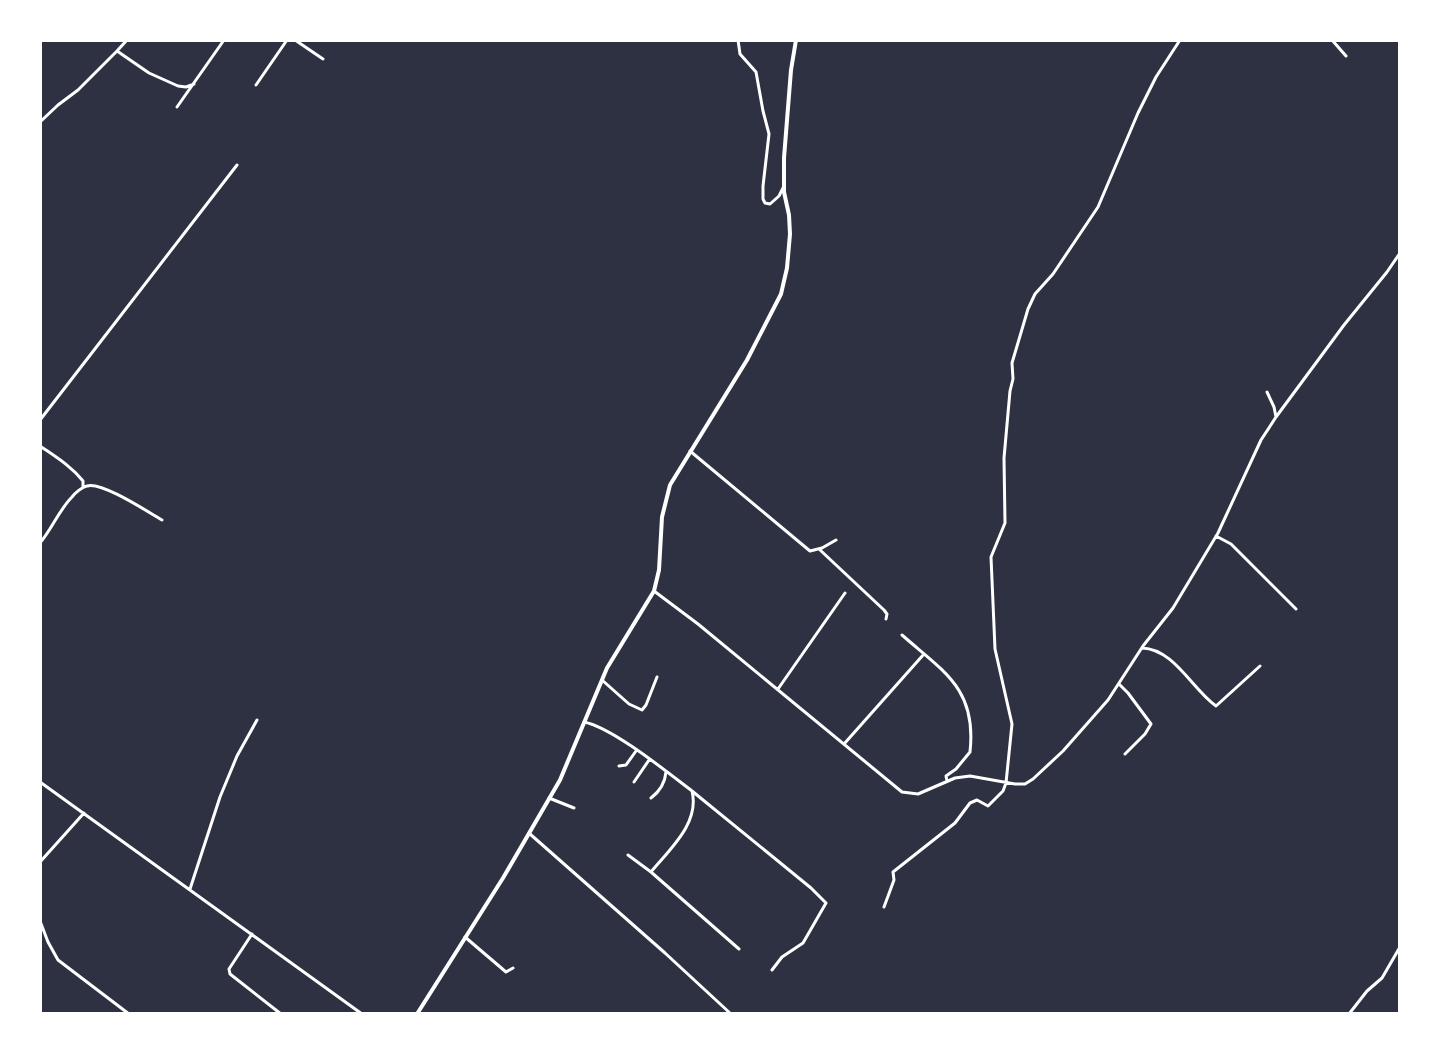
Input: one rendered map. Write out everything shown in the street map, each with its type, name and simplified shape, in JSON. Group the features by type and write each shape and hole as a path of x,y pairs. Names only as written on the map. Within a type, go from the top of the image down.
{"street":[{"path":"40,122 78,90 127,40"},
{"path":"177,107 224,40"},
{"path":"256,85 287,40"},
{"path":"295,40 323,59"},
{"path":"738,40 740,54 756,72 769,134 763,186 765,203 770,204 779,196 783,188"},
{"path":"417,1014 530,834 567,767 614,655 654,591 659,570 662,517 670,484 747,360 781,294 787,268 789,234 789,215 783,188 784,158 791,70 796,40"},
{"path":"884,907 894,880 892,872 955,823 970,802 977,800 988,806 1003,791 1006,783 1012,724 995,649 991,557 1005,523 1004,458 1013,379 1012,363 1028,309 1035,294 1053,273 1098,207 1138,113 1156,77 1180,40"},
{"path":"1332,40 1346,56"},
{"path":"117,51 166,81 186,87 194,84"},
{"path":"40,420 237,165"},
{"path":"654,591 778,688 902,792 918,794 955,778 970,776 1025,784 1034,779 1090,722 1173,608 1216,536 1261,440 1344,325 1400,253"},
{"path":"1267,392 1276,417"},
{"path":"40,446 59,457 77,474 83,481 83,488"},
{"path":"690,451 810,551 836,540"},
{"path":"40,543 52,529 65,505 83,488 95,485 162,520"},
{"path":"1216,536 1231,544 1296,609"},
{"path":"819,549 884,610 887,614 886,619"},
{"path":"778,688 845,593"},
{"path":"902,635 951,677 969,712 970,752 956,769 946,776 947,782"},
{"path":"1142,648 1155,650 1171,662 1216,706 1260,666"},
{"path":"844,744 924,654"},
{"path":"602,680 629,704 642,710 657,676"},
{"path":"1119,684 1151,724 1145,734 1125,754"},
{"path":"190,889 220,797 237,756 257,720"},
{"path":"584,722 595,724 692,791 811,888 826,903 803,943 782,957 772,970"},
{"path":"619,766 626,765 636,751"},
{"path":"634,782 649,760"},
{"path":"651,798 657,793 666,772"},
{"path":"40,782 362,1014"},
{"path":"651,872 692,819 694,801 692,791"},
{"path":"549,798 574,808"},
{"path":"40,862 84,813"},
{"path":"530,834 731,1014"},
{"path":"628,855 651,872 739,949"},
{"path":"40,921 58,960 129,1014"},
{"path":"252,934 229,969 230,974 281,1014"},
{"path":"465,937 506,972 513,968"},
{"path":"1349,1014 1367,991 1382,978 1400,947"}]}
